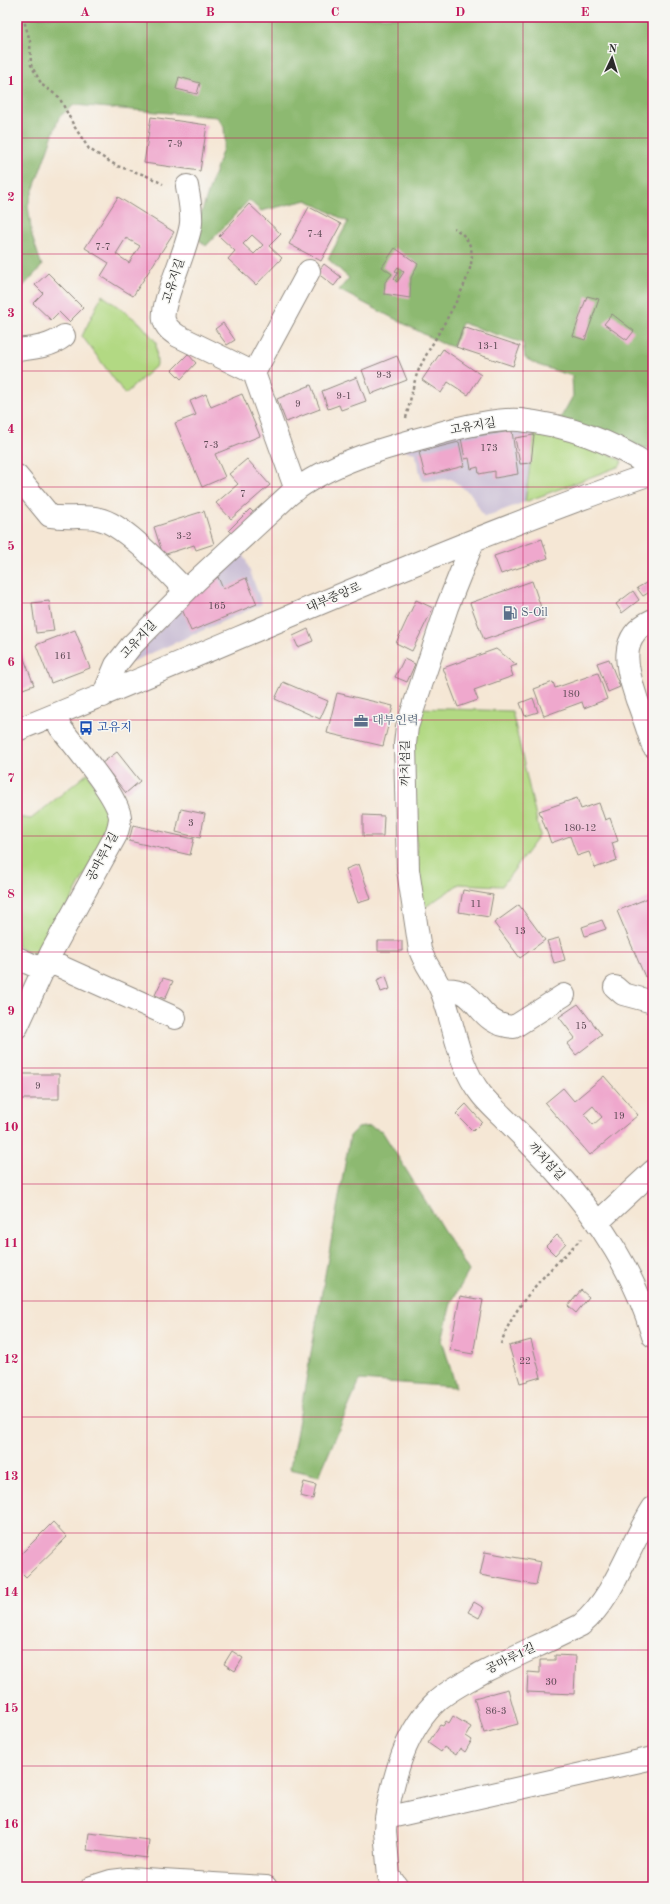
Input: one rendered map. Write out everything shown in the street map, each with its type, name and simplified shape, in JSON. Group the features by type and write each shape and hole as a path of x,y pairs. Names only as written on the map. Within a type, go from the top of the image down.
{"street":[{"name":"고유지길","path":"189,195 191,223 187,243 164,308 164,320 168,328 178,336 254,373"},
{"path":"296,490 254,373 310,271"},
{"path":"17,350 55,343 64,336"},
{"name":"고유지길","path":"103,696 116,665 131,646 186,591 296,490 318,476 371,452 454,429 483,423 518,420 545,424 583,434 617,447 653,468"},
{"name":"대부중앙로","path":"17,730 103,696 372,582 585,497 653,473"},
{"path":"17,476 50,516 97,518 109,521 137,544 186,591"},
{"name":"까치섬길","path":"473,542 447,607 427,664 409,720 405,744 408,870 420,950 424,961 441,990 459,1049 471,1079 482,1095 557,1173 583,1203 638,1293 653,1336"},
{"path":"653,620 645,624 634,633 628,646 626,661 629,676 653,746"},
{"name":"공마루1길","path":"17,1027 46,966 116,835 120,819 118,810 111,795 60,727 54,716"},
{"path":"17,958 46,966 175,1018"},
{"path":"615,987 623,994 653,1002"},
{"path":"441,990 453,989 467,994 489,1019 496,1024 514,1027 564,995"},
{"path":"596,1223 653,1171"},
{"name":"공마루1길","path":"392,1886 389,1876 385,1831 386,1818 391,1788 404,1751 418,1724 438,1700 462,1684 581,1625 593,1615 604,1600 653,1508"},
{"path":"386,1818 653,1758"},
{"path":"92,1887 111,1881 128,1879 266,1887"}],"path":[{"path":"23,17 30,41 31,65 42,85 58,97 89,149 117,166 145,175 189,195"},
{"path":"400,444 418,374 462,287 470,267 471,250 466,236 454,228"},
{"path":"501,1344 505,1331 517,1309 596,1223"}],"shaded area":[{"path":"535,427 525,502 484,517 471,494 451,479 422,481 415,453 397,449 455,432"},
{"path":"241,547 262,604 127,664"}],"green space":[{"path":"17,17 653,17 653,450 560,419 573,396 572,376 538,365 525,358 523,343 462,323 453,347 441,343 339,290 349,278 328,259 348,222 307,200 261,211 249,200 206,246 194,235 225,142 224,127 217,117 74,105 59,117 28,205 32,236 42,266 17,293"},
{"path":"102,295 140,323 156,342 157,365 125,394 82,336"},
{"path":"535,427 577,437 622,461 620,466 525,502"},
{"path":"420,708 512,711 540,835 502,886 459,884 421,910 411,761"},
{"path":"88,773 113,821 41,957 17,946 17,817 31,819"},
{"path":"370,1126 382,1131 469,1271 451,1303 442,1340 456,1387 360,1380 319,1476 290,1469 350,1136 358,1128"}],"building":[{"path":"179,77 200,83 197,94 176,89"},
{"path":"151,117 207,125 200,171 144,163"},
{"path":"118,197 174,232 133,296 101,276 109,263 85,248","holes":["126,238 140,246 129,263 116,254"]},
{"path":"249,204 281,234 269,246 282,258 256,285 228,259 235,251 219,236","holes":["252,235 263,245 254,254 243,244"]},
{"path":"309,207 341,224 321,261 289,244"},
{"path":"395,248 418,264 411,278 410,298 384,294 385,282 392,274 382,267","holes":["398,267 404,272 397,282 394,279 398,273 395,271"]},
{"path":"324,264 341,277 334,286 317,273"},
{"path":"48,273 83,308 69,322 59,312 51,320 33,303 43,293 35,285"},
{"path":"587,296 599,299 585,340 573,336"},
{"path":"612,314 634,331 627,340 604,324"},
{"path":"223,323 235,340 227,345 215,329"},
{"path":"463,327 520,346 513,366 456,347"},
{"path":"443,349 481,375 468,395 448,382 441,393 422,380"},
{"path":"188,354 196,363 181,379 172,370"},
{"path":"397,356 407,380 371,394 362,370"},
{"path":"357,377 366,401 341,410 339,405 328,409 322,391"},
{"path":"311,385 320,409 286,422 277,399"},
{"path":"206,394 211,407 242,394 260,436 215,454 225,477 202,487 175,423 196,415 190,401"},
{"path":"512,431 518,474 495,478 495,471 479,474 478,467 471,469 469,458 465,459 461,438"},
{"path":"534,435 531,463 520,464 515,438"},
{"path":"459,442 464,466 425,476 419,452"},
{"path":"247,459 270,485 231,519 216,503 238,484 229,474"},
{"path":"250,509 257,516 236,537 229,530"},
{"path":"204,511 214,544 196,550 194,545 163,555 154,527"},
{"path":"542,539 548,558 501,574 494,556"},
{"path":"218,577 223,589 246,578 257,604 191,631 182,609 193,595"},
{"path":"653,579 653,590 643,596 637,588"},
{"path":"532,581 545,619 484,640 470,603"},
{"path":"633,591 639,600 622,613 616,604"},
{"path":"416,600 433,608 412,651 396,643"},
{"path":"49,601 54,631 36,633 32,603"},
{"path":"308,629 313,641 298,647 293,636"},
{"path":"75,630 90,668 51,683 36,645"},
{"path":"17,640 34,685 17,691"},
{"path":"496,649 517,665 510,667 513,676 474,690 478,700 458,707 443,668"},
{"path":"404,659 415,664 407,682 395,677"},
{"path":"609,659 620,687 608,692 597,663"},
{"path":"598,673 607,699 584,708 582,702 544,716 534,689 553,682 555,688"},
{"path":"283,682 328,701 320,719 275,699"},
{"path":"337,693 393,706 383,746 327,733"},
{"path":"533,698 538,712 525,716 520,703"},
{"path":"117,752 140,781 126,793 102,763"},
{"path":"577,798 581,809 599,803 605,820 610,818 618,841 612,843 617,860 595,868 589,852 577,856 570,836 551,843 539,811"},
{"path":"181,809 205,814 200,838 176,832"},
{"path":"363,815 384,816 383,836 363,836"},
{"path":"133,825 194,839 190,855 129,841"},
{"path":"359,864 371,899 358,903 346,869"},
{"path":"463,890 493,895 489,917 459,912"},
{"path":"653,896 653,974 645,977 617,911"},
{"path":"519,905 545,940 520,958 494,923"},
{"path":"602,920 606,929 585,936 582,927"},
{"path":"559,938 565,960 554,963 547,941"},
{"path":"378,941 402,941 402,951 378,951"},
{"path":"386,976 390,989 381,992 377,980"},
{"path":"163,978 173,981 165,999 155,995"},
{"path":"578,1004 602,1035 576,1055 567,1044 575,1038 559,1017"},
{"path":"17,1074 59,1074 59,1099 17,1099"},
{"path":"604,1076 638,1115 590,1155 545,1103 563,1088 574,1101","holes":["593,1106 602,1117 593,1125 584,1114"]},
{"path":"466,1104 482,1122 473,1131 456,1114"},
{"path":"557,1235 566,1243 555,1255 546,1246"},
{"path":"581,1290 589,1297 576,1313 568,1306"},
{"path":"460,1296 483,1300 473,1354 450,1350"},
{"path":"531,1340 541,1377 520,1383 509,1346"},
{"path":"304,1482 316,1485 313,1499 300,1496"},
{"path":"53,1522 67,1537 26,1577 17,1568 17,1558"},
{"path":"485,1552 541,1562 536,1585 480,1575"},
{"path":"474,1602 484,1608 479,1618 468,1612"},
{"path":"232,1651 243,1658 235,1671 224,1664"},
{"path":"555,1655 576,1656 574,1694 527,1692 528,1672 540,1673 540,1660 555,1660"},
{"path":"508,1689 518,1724 484,1733 474,1698"},
{"path":"453,1716 471,1727 466,1736 472,1740 465,1752 460,1748 456,1755 444,1747 441,1752 428,1743 440,1725 443,1726 446,1721 449,1723"},
{"path":"89,1833 149,1840 147,1858 87,1850"}],"place":[{"name":"S-Oil","path":"510,613"},
{"name":"대부인력","path":"361,721"},
{"name":"고유지","path":"86,728"}]}
